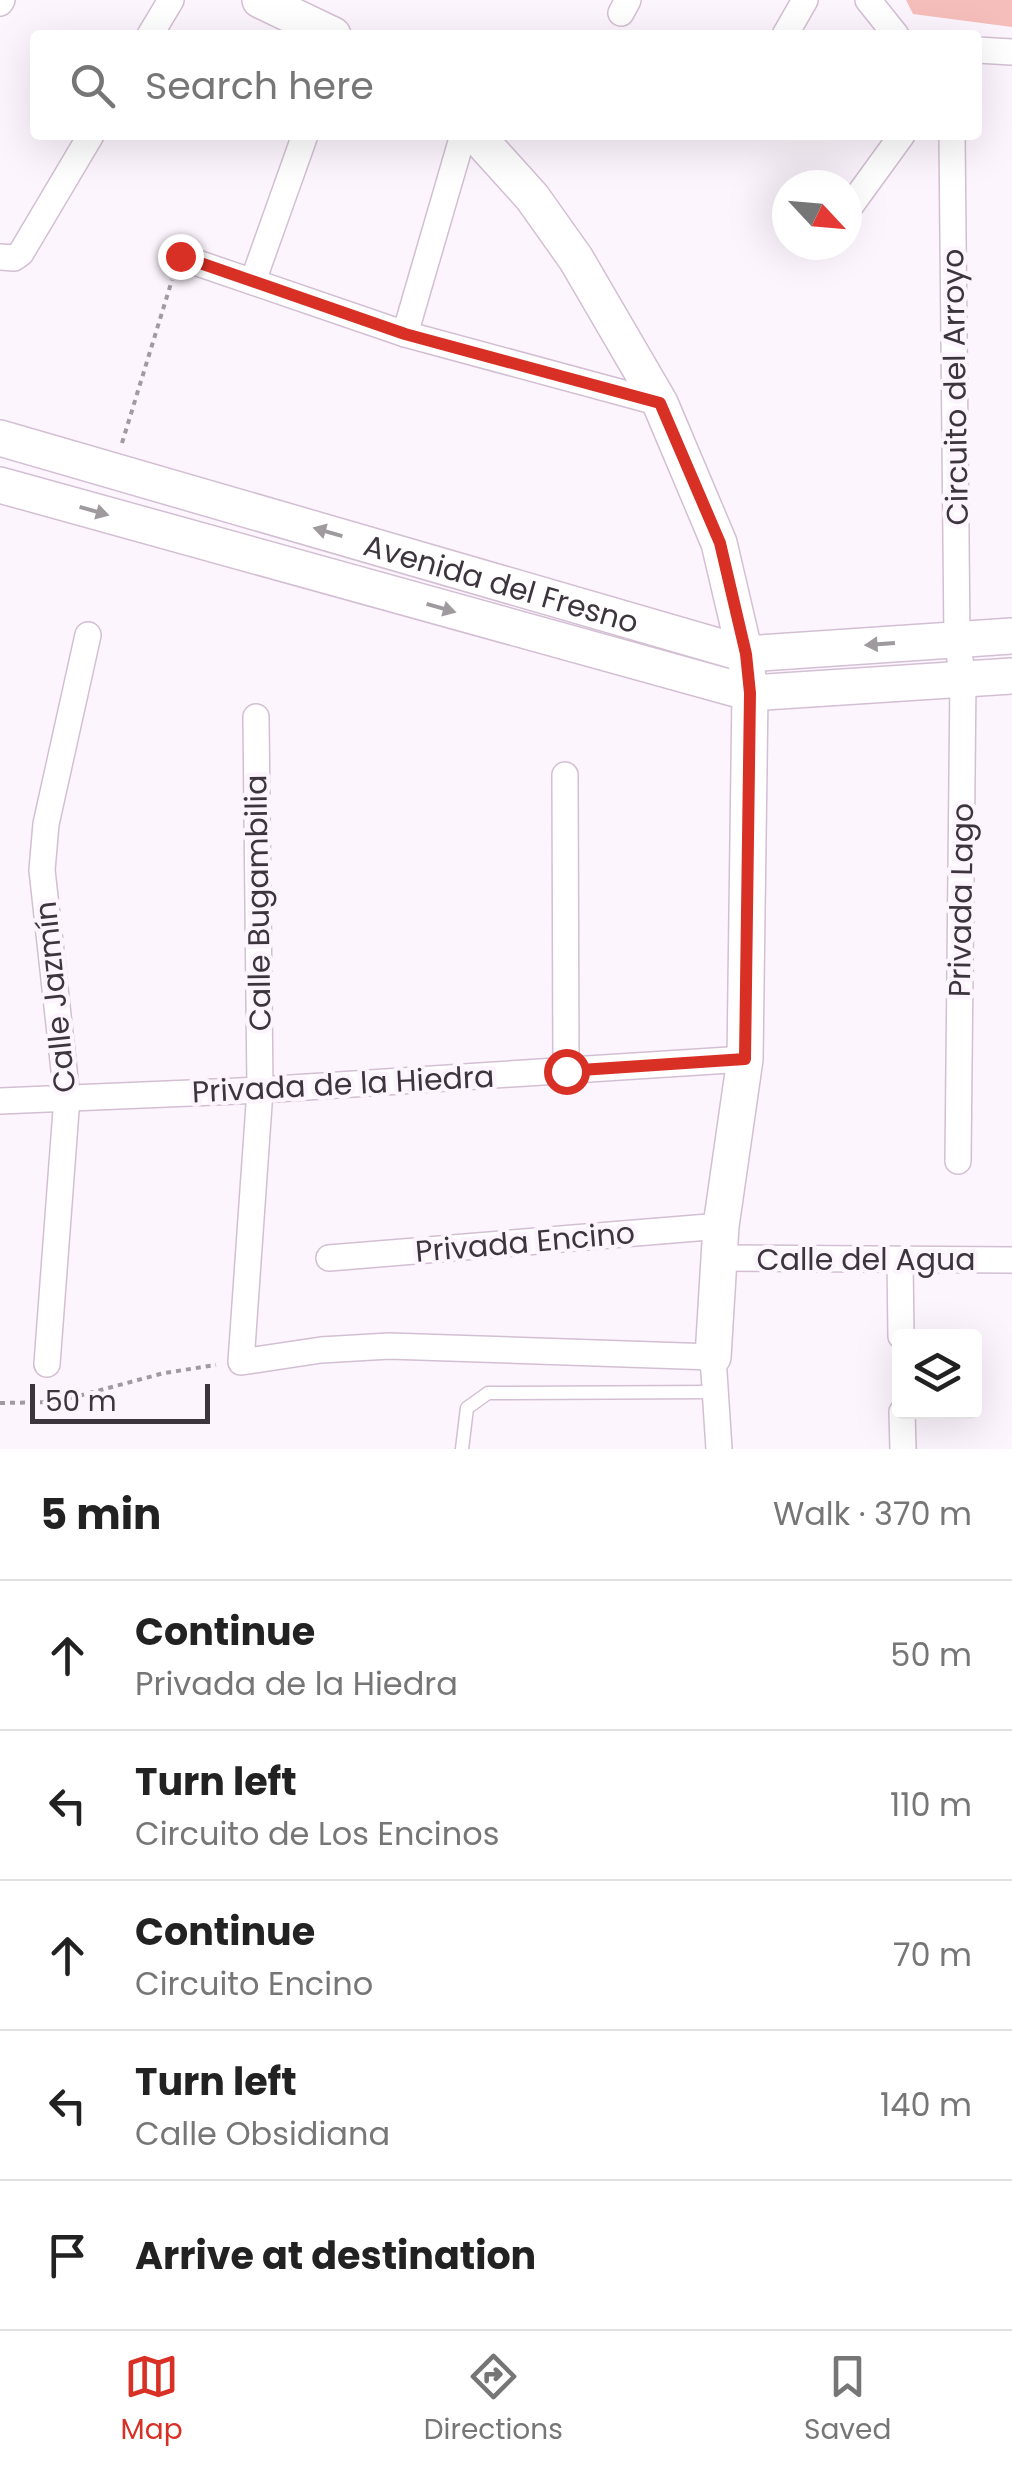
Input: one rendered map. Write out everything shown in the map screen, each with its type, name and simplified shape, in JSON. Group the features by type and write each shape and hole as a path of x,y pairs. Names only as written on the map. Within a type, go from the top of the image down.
{"street":[{"path":"153,30 171,0"},
{"path":"260,0 323,30"},
{"path":"788,30 805,0"},
{"path":"868,0 892,30"},
{"path":"982,50 1012,52"},
{"path":"7,258 21,253 88,140"},
{"path":"253,280 303,140"},
{"path":"405,334 462,140"},
{"path":"481,140 532,197 576,260 660,403 720,543 746,654 750,693 745,1059 720,1242 713,1356 719,1449"},
{"path":"862,189 898,140"},
{"name":"Circuito del Arroyo","path":"952,140 957,640"},
{"path":"180,256 405,334 660,403"},
{"name":"Avenida del Fresno","path":"0,438 746,654 1012,636"},
{"name":"Avenida del Fresno","path":"0,485 750,693 1012,676"},
{"name":"Calle Jazmín","path":"47,1364 67,1096 42,870 46,824 88,634"},
{"name":"Privada Lago","path":"957,640 964,679 958,1162"},
{"name":"Calle Bugambilia","path":"241,1362 260,1090 256,716"},
{"path":"565,775 566,1071"},
{"name":"Privada de la Hiedra","path":"0,1101 260,1090 745,1059"},
{"name":"Privada Encino","path":"329,1258 720,1242"},
{"name":"Calle del Agua","path":"720,1242 900,1260 1012,1260"},
{"path":"900,1260 901,1329"},
{"path":"241,1362 321,1350 389,1346 713,1356"},
{"path":"902,1419 903,1449"}],"lane":[{"path":"462,1449 467,1408 488,1392 714,1392"}],"path":[{"path":"114,469 180,256"},
{"path":"0,1403 56,1402 164,1374 241,1362"}],"shaded area":[{"path":"906,0 1012,0 1012,27 913,14"}],"route":[{"path":"180,256 405,334 660,403 720,543 746,654 750,693 745,1059 566,1071"}]}
